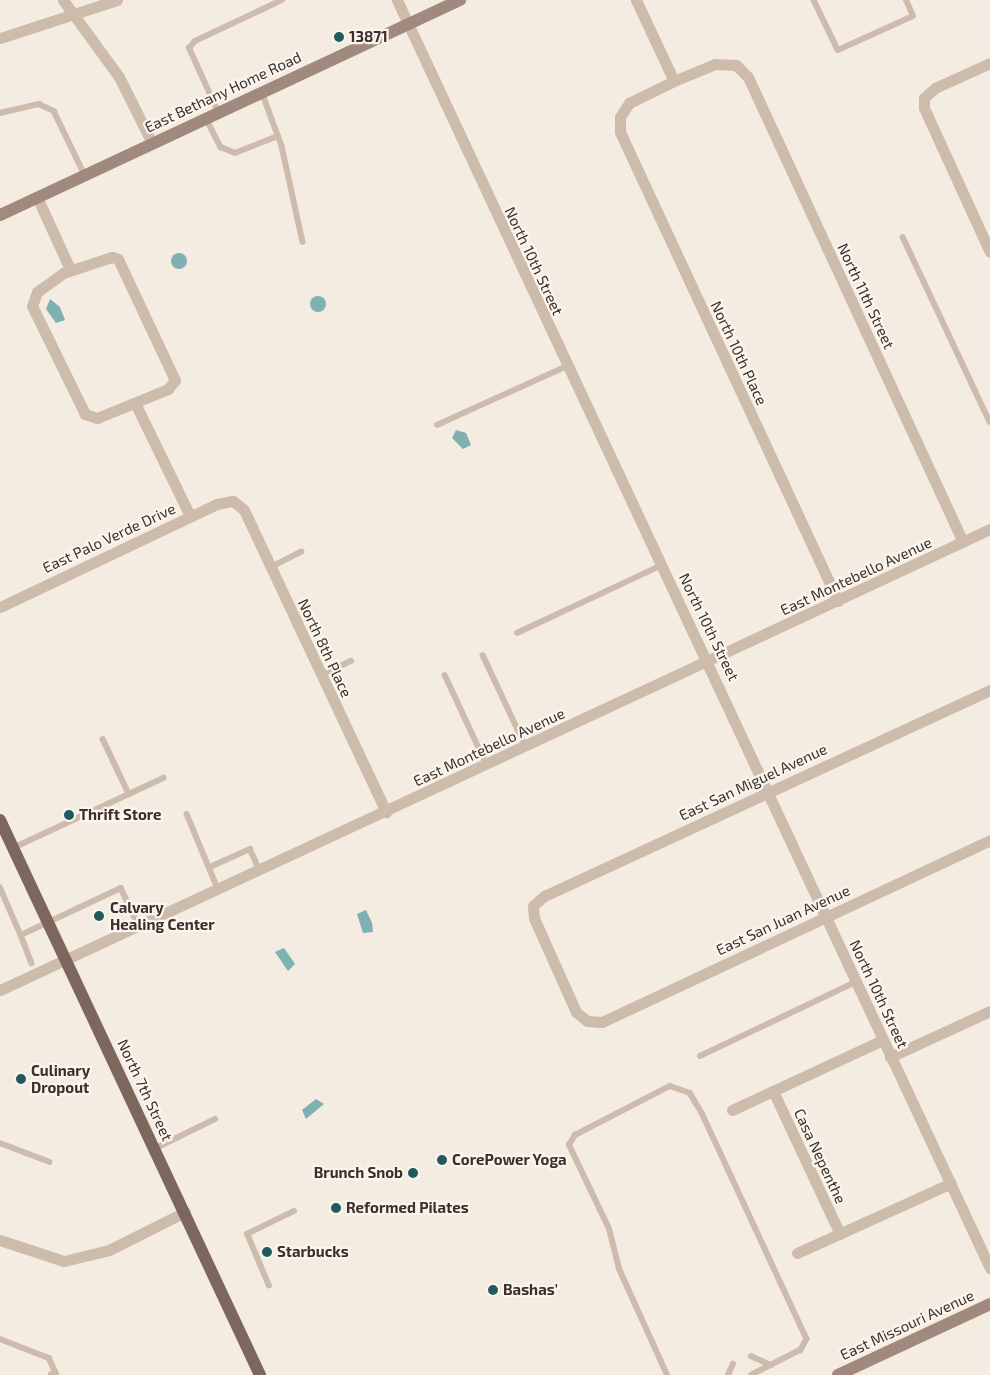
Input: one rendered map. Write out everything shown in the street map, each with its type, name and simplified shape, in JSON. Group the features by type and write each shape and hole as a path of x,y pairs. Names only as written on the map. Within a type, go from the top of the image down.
{"main road":[{"name":"East Bethany Home Road","path":"0,214 460,0"},
{"name":"North 7th Street","path":"0,820 260,1375"},
{"name":"East Missouri Avenue","path":"838,1375 990,1304"}],"street":[{"path":"63,0 119,77 152,143"},
{"path":"0,38 76,16 117,0"},
{"name":"North 10th Street","path":"397,0 566,366 770,790 890,1056 990,1268"},
{"path":"636,0 674,81"},
{"path":"990,62 924,98 924,108 990,252"},
{"name":"North 11th Street","path":"674,81 715,64 736,65 748,77 963,542"},
{"name":"North 10th Place","path":"674,81 629,103 620,117 620,132 838,601"},
{"path":"37,197 70,269"},
{"path":"101,258 118,259 173,371 175,380 168,389 97,418 85,414 35,319 32,306 37,292 70,269 101,258"},
{"path":"135,403 190,516"},
{"name":"East Palo Verde Drive","path":"0,607 190,516 233,502"},
{"name":"North 8th Place","path":"233,502 244,510 386,812"},
{"name":"East Montebello Avenue","path":"0,990 526,747 990,529"},
{"name":"East San Miguel Avenue","path":"587,1021 576,1012 534,918 533,906 544,896 990,690"},
{"name":"East San Juan Avenue","path":"587,1021 602,1022 990,840"},
{"path":"890,1056 990,1011"},
{"path":"732,1110 883,1040"},
{"name":"Casa Nepenthe","path":"773,1091 840,1234"},
{"path":"797,1253 951,1183"},
{"path":"0,1240 64,1261 108,1250 184,1212"}],"lane":[{"path":"218,112 189,48 195,41 282,0"},
{"path":"814,0 838,50 913,16 906,0"},
{"path":"262,92 278,136 303,242"},
{"path":"0,113 39,104 54,111 85,175"},
{"path":"206,118 221,147 235,153 278,136"},
{"path":"904,237 990,422"},
{"path":"437,426 566,366"},
{"path":"270,567 301,552"},
{"path":"517,632 662,566"},
{"path":"483,655 526,747"},
{"path":"321,675 351,661"},
{"path":"445,675 487,765"},
{"path":"103,739 129,794"},
{"path":"13,848 164,778"},
{"path":"187,814 218,889"},
{"path":"210,867 250,849 260,870"},
{"path":"0,887 3,900 21,935 32,963"},
{"path":"21,935 121,888 140,926"},
{"path":"700,1056 856,982"},
{"path":"667,1375 619,1269 609,1229 569,1146 575,1135 670,1086 690,1093 702,1113 807,1339 801,1350 752,1375"},
{"path":"154,1149 215,1119"},
{"path":"0,1143 50,1162"},
{"path":"269,1286 247,1234 294,1211"},
{"path":"0,1339 49,1358 56,1373 51,1375"},
{"path":"751,1356 771,1365"},
{"path":"728,1375 733,1364"}],"water":[{"path":"176,253 182,253 187,258 185,267 176,269 171,264 171,258"},
{"path":"315,296 321,296 326,301 324,310 315,312 310,307 310,301"},
{"path":"50,299 60,307 65,320 56,323 46,309"},
{"path":"456,430 466,433 471,445 463,449 452,438"},
{"path":"366,910 372,923 373,932 363,933 357,914"},
{"path":"284,948 295,964 288,971 275,952"},
{"path":"316,1099 324,1104 306,1119 302,1110"}],"place":[{"name":"13871","path":"339,37"},
{"name":"Thrift Store","path":"69,815"},
{"name":"Calvary Healing Center","path":"99,916"},
{"name":"Culinary Dropout","path":"21,1079"},
{"name":"CorePower Yoga","path":"442,1160"},
{"name":"Brunch Snob","path":"413,1173"},
{"name":"Reformed Pilates","path":"336,1208"},
{"name":"Starbucks","path":"267,1252"},
{"name":"Bashas'","path":"493,1290"}]}
